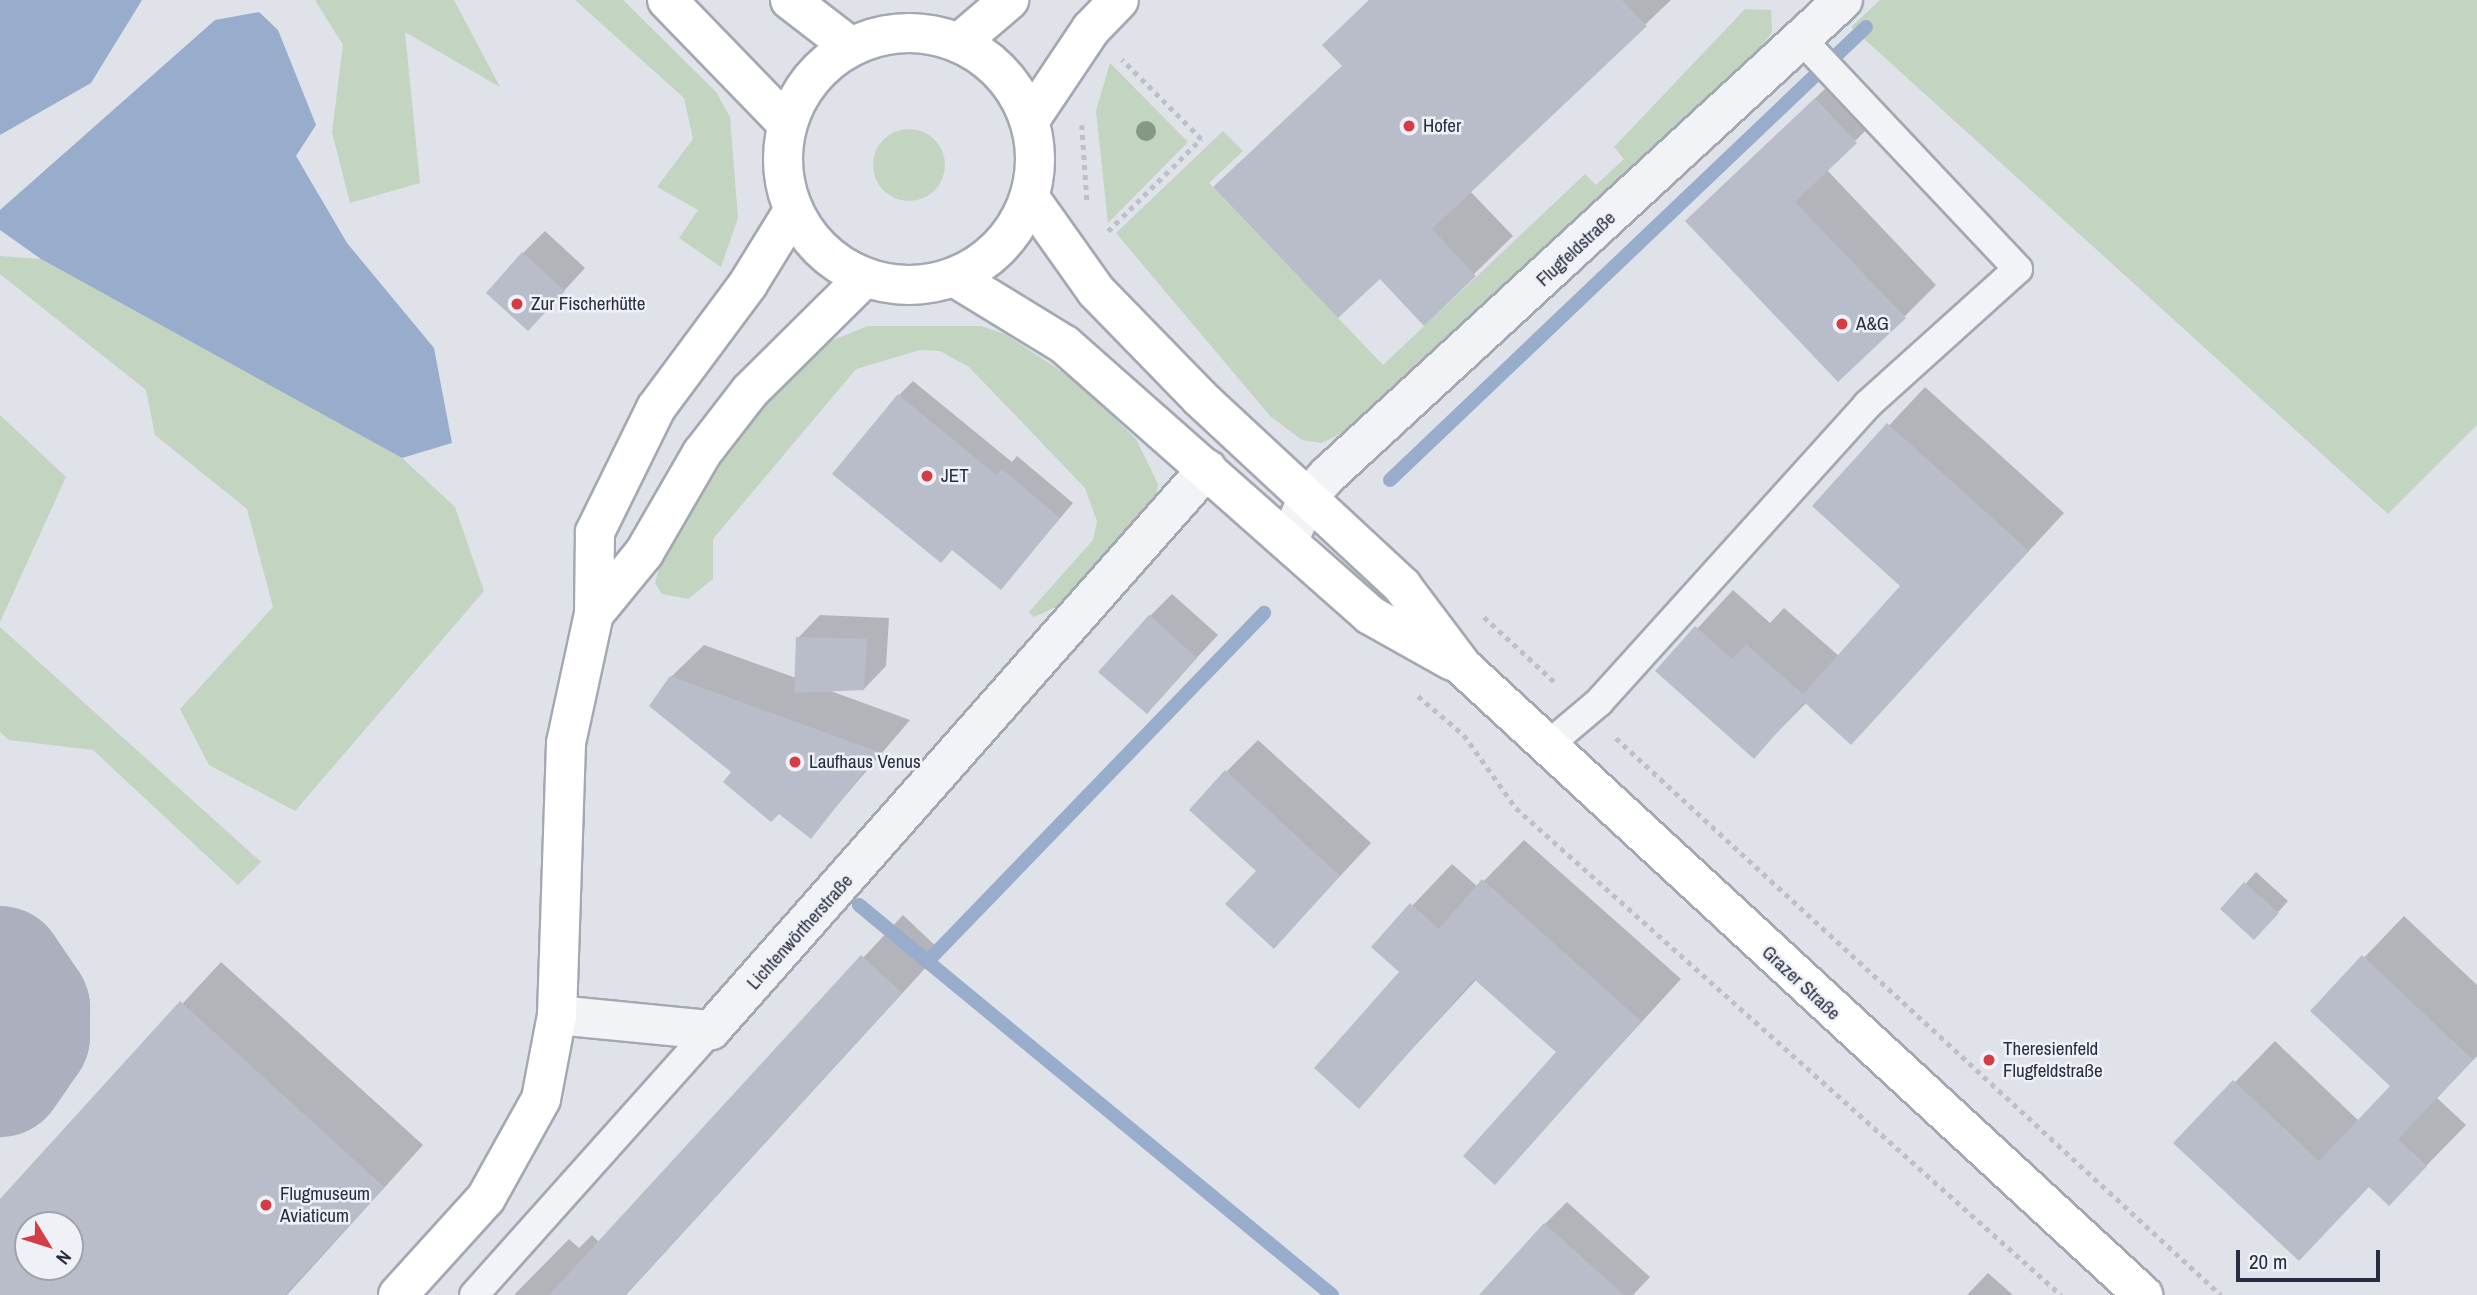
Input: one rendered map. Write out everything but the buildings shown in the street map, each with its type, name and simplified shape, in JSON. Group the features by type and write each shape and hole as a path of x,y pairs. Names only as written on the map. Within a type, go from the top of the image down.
{"main road":[{"path":"667,0 788,124"},
{"path":"790,0 850,47"},
{"path":"960,42 1009,0"},
{"path":"1030,120 1090,29 1119,0"},
{"path":"887,33 960,42 992,62 1030,120 1036,154 1030,198 1012,232 987,259 954,277 912,286 864,278 812,240 793,211 783,166 788,124 801,92 850,47 887,33"},
{"path":"1030,198 1096,290 1199,398 1308,496 1402,586 1463,667"},
{"path":"398,1295 486,1198 541,1099 557,1015 566,743 594,614 595,532 656,408 748,284 793,211"},
{"path":"954,277 1065,345 1370,615 1463,667"},
{"path":"594,614 644,553 702,453 750,391 864,278"},
{"name":"Grazer Straße","path":"1463,667 2143,1295"}],"street":[{"name":"Flugfeldstraße","path":"1308,496 1824,37"},
{"name":"Lichtenwörtherstraße","path":"711,1030 1207,469"},
{"path":"1288,542 1308,496"},
{"path":"557,1015 711,1030"}],"lane":[{"path":"1547,746 1599,702 1867,405 2018,269 1824,37"},
{"path":"474,1295 711,1030"}],"path":[{"path":"1100,239 1201,139 1118,56"},
{"path":"1414,693 1464,735 1516,808 1826,1092 2061,1295"}],"green space":[{"path":"315,0 454,0 500,87 405,32 420,183 350,203 332,132 343,45"},
{"path":"575,0 623,0 716,92 730,117 738,218 721,267 679,238 698,210 657,187 693,139 684,98"},
{"path":"1880,0 2477,0 2477,425 2388,514 1851,27"},
{"path":"1745,9 1771,10 1772,32 1762,47 1405,386 1354,428 1321,443 1302,440 1270,416 1116,233 1223,131 1243,151 1209,183 1383,365 1585,174 1596,185 1624,159 1614,147"},
{"path":"1110,63 1188,142 1108,223 1096,111"},
{"path":"916,129 935,139 943,151 943,179 935,191 923,199 902,201 883,191 875,179 873,158 883,139 895,131"},
{"path":"0,256 41,259 402,458 455,507 484,591 295,811 209,765 180,709 273,607 247,509 155,435 146,390 0,274"},
{"path":"868,326 981,326 1005,334 1076,381 1136,439 1158,484 1155,503 1073,599 1034,617 1029,612 1093,540 1097,521 1085,488 969,367 940,351 920,350 856,369 713,539 713,579 688,599 662,594 655,583 660,565 719,465 763,407 831,341"},
{"path":"0,415 66,477 0,622"},
{"path":"0,627 261,862 238,885 93,750 9,740 0,732"}],"water":[{"path":"0,0 142,0 91,83 0,135"},
{"path":"259,12 278,30 316,125 296,156 347,243 434,348 452,443 402,458 41,259 0,230 0,210 215,20"}],"waterway":[{"path":"1390,480 1866,27"},
{"path":"928,961 1264,613"},
{"path":"859,905 1332,1295"}],"taxiway":[{"path":"0,971 25,1008 25,1036 0,1072"}],"place":[{"name":"Hofer","path":"1409,126"},
{"name":"Zur Fischerhütte","path":"517,304"},
{"name":"A&G","path":"1842,324"},
{"name":"JET","path":"927,476"},
{"name":"Laufhaus Venus","path":"795,762"},
{"name":"Theresienfeld Flugfeldstraße","path":"1989,1060"},
{"name":"Flugmuseum Aviaticum","path":"266,1205"}]}
